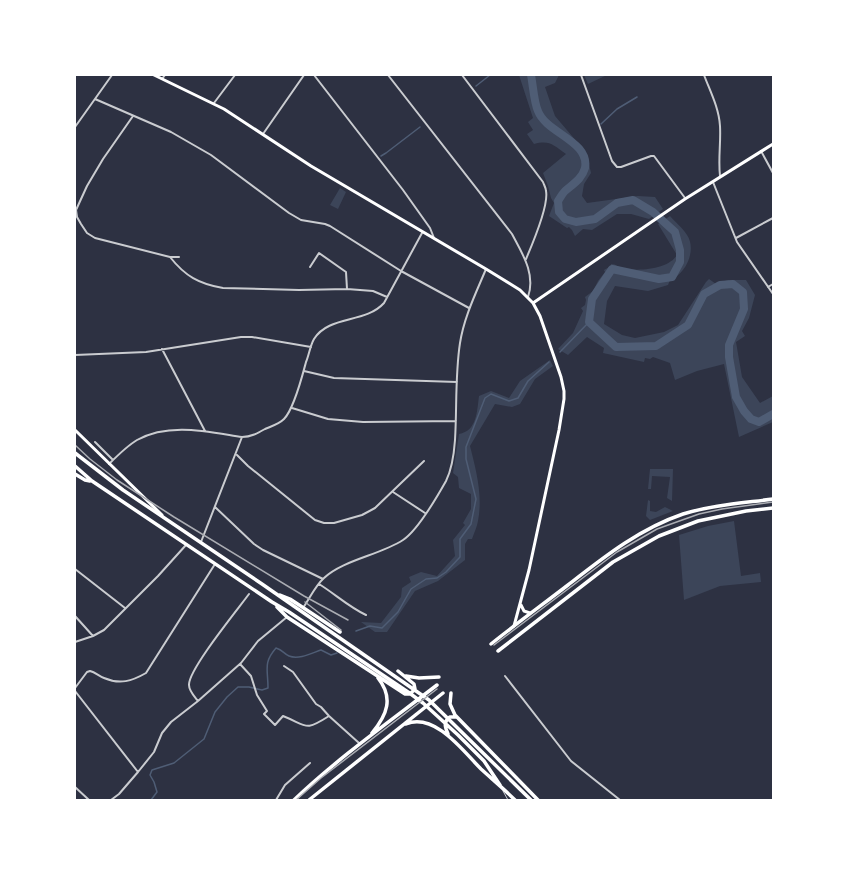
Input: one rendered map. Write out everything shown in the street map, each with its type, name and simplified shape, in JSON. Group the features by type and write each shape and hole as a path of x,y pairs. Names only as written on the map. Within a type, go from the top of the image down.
{"main road":[{"path":"154,75 214,103 311,166 520,290 533,302 540,316 557,362 562,377 564,395 559,430 529,570 514,626"},
{"path":"533,302 685,199 773,144"},
{"path":"75,429 167,520"},
{"path":"75,453 123,490 277,594 429,700 531,800"},
{"path":"75,466 92,481 397,684 423,703 484,761 500,785"},
{"path":"75,474 85,480 92,481"},
{"path":"491,644 604,556 650,528 692,512 730,504 773,500"},
{"path":"498,651 614,562 660,536 698,520 746,511 773,508"},
{"path":"277,594 290,599 340,632"},
{"path":"272,602 287,617 408,695 413,692 415,686 413,682 398,671"},
{"path":"520,603 524,611 531,613"},
{"path":"366,739 383,718 387,704 383,686 377,677 369,670"},
{"path":"405,676 419,678 439,677"},
{"path":"294,800 366,739 437,685"},
{"path":"309,800 443,693"},
{"path":"451,693 450,706 457,718 535,795 538,800"},
{"path":"448,735 444,726 445,723 450,717 457,718"},
{"path":"402,726 420,721 431,725 448,735 515,800"}],"street":[{"path":"75,126 112,75"},
{"path":"162,79 165,75"},
{"path":"214,103 234,75"},
{"path":"263,134 304,75"},
{"path":"314,75 403,190 430,228 435,240"},
{"path":"388,75 512,234 526,259 531,286 528,297"},
{"path":"462,75 544,182 547,192 546,201 526,259"},
{"path":"580,75 604,142 614,165 621,167 654,156 685,199"},
{"path":"704,75 718,113 720,125 720,176"},
{"path":"95,100 171,132 211,155 289,213 302,220 330,226 401,271 469,308"},
{"path":"133,116 103,159 87,186 76,210 77,217 87,233 95,238 170,257 179,257"},
{"path":"761,151 773,174"},
{"path":"713,182 736,238 773,294"},
{"path":"736,238 773,218"},
{"path":"109,464 131,444 143,437 158,433 175,430 205,431 242,437 251,436 278,423 288,415 292,408 311,347 318,334 338,323 370,314 380,307 422,233"},
{"path":"310,267 319,253 346,272 347,289"},
{"path":"170,257 182,271 202,283 214,287 299,290 347,289 373,291 387,297"},
{"path":"303,608 323,579 338,569 380,552 403,539 416,527 446,480 450,471 454,447 460,342 469,308 486,269"},
{"path":"768,287 773,284"},
{"path":"75,356 128,353 241,337 252,337 311,347"},
{"path":"162,348 205,431"},
{"path":"304,371 334,378 457,382"},
{"path":"292,408 328,419 363,422 456,421"},
{"path":"201,542 237,455 242,437"},
{"path":"95,442 113,460"},
{"path":"237,455 248,466 315,520 324,523 334,523 362,515 375,508 424,461"},
{"path":"393,492 425,513"},
{"path":"215,507 254,544 263,550 323,579"},
{"path":"75,642 93,636 104,630 158,576 187,544"},
{"path":"75,688 87,672 90,671 102,678 123,682 133,680 146,673 216,563"},
{"path":"75,569 125,608"},
{"path":"319,584 366,616"},
{"path":"198,701 190,690 190,677 202,657 249,594"},
{"path":"75,616 93,636"},
{"path":"111,800 119,794 154,752 162,733 171,722 198,701 240,664 258,641 287,617"},
{"path":"240,664 251,676 261,704 267,711 264,714 275,725 283,716 308,727 314,726 330,716"},
{"path":"284,666 293,672 316,704 321,706 360,744"},
{"path":"505,676 572,761 620,800"},
{"path":"75,691 138,772"},
{"path":"276,800 286,785 310,763"},
{"path":"75,787 89,800"}],"lane":[{"path":"500,785 508,800"}],"shaded area":[{"path":"519,75 559,75 555,83 545,87 555,116 583,149 588,160 591,173 584,184 582,196 587,203 638,196 655,197 663,209 649,219 631,214 617,214 592,230 583,229 575,236 569,227 567,228 549,216 554,203 543,173 566,154 548,143 534,144 527,134 533,130 528,122 533,118"},
{"path":"584,75 607,75 588,84"},
{"path":"340,188 346,192 338,209 330,205"},
{"path":"670,216 687,235 690,241 690,254 685,267 681,273 670,280 668,285 648,291 615,286 607,301 604,324 622,335 635,338 664,332 678,325 709,279 716,284 728,280 746,280 755,295 749,318 742,331 745,336 736,342 742,377 760,403 773,396 773,422 739,437 724,364 697,371 675,380 670,363 653,357 650,359 645,358 644,362 603,353 604,348 587,337 568,355 558,349 573,333 583,311 581,308 585,305 585,297 593,291 605,272 604,270 611,266 611,264 621,268 637,270 653,268 667,264 673,260 677,255 658,224"},
{"path":"550,360 553,366 535,379 520,404 512,407 495,404 470,446 478,483 480,502 478,523 472,539 468,539 465,544 465,560 438,581 415,591 387,632 375,632 361,622 381,623 401,597 402,588 411,582 409,577 421,572 437,576 455,556 453,540 465,525 463,523 471,509 471,494 459,488 458,477 453,473 459,434 465,432 473,425 477,414 479,396 491,391 509,398 520,381"},
{"path":"650,469 673,469 672,501 667,498 670,477 652,476 651,489 648,489"},
{"path":"648,500 650,501 650,511 656,512 665,507 673,511 650,520 646,516"},
{"path":"734,521 741,576 760,573 761,582 720,586 684,600 679,535 708,526"}],"waterway":[{"path":"476,86 490,75"},
{"path":"531,75 538,111 543,119 574,144 581,151 585,159 584,172 577,181 564,192 558,201 559,212 565,219 576,222 595,219 617,203 633,200 653,212 675,232 680,250 680,262 672,277 659,279 612,269 592,299 589,322 616,347 656,346 688,325 704,294 720,285 733,284 743,292 744,309 729,345 729,357 736,397 744,411 751,419 759,422 773,414"},
{"path":"601,124 617,109 637,97"},
{"path":"381,156 420,127"},
{"path":"560,352 589,322"},
{"path":"356,631 370,626 382,628 398,612 411,589 426,579 437,578 446,572 460,557 460,539 471,524 476,499 466,459 466,447 485,398 491,394 509,401 518,398 528,381 549,362"},
{"path":"151,800 157,792 150,775 152,770 174,763 204,739 215,712 227,697 238,687 249,687 262,690 268,688 267,666 269,658 276,648 293,657 305,656 321,650 331,655 337,653"}],"railway":[{"path":"75,445 117,480 174,517 304,596 348,620"},
{"path":"494,645 617,552 657,529 699,514 722,509 773,502"},
{"path":"305,602 341,630"},
{"path":"296,800 321,778 437,689"}]}
